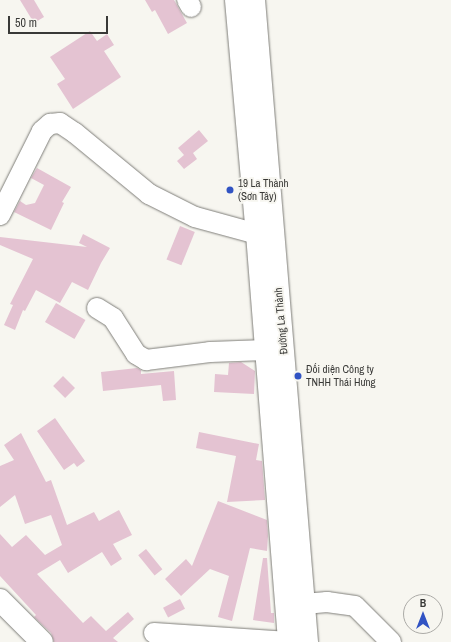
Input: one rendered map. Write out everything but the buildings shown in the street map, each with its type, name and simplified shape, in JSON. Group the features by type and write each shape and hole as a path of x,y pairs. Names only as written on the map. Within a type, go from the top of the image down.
{"main road":[{"name":"Đường La Thành","path":"236,0 257,234 289,642"},
{"name":"Đường La Thành","path":"254,0 307,642"},
{"path":"0,600 42,642"}],"street":[{"path":"0,215 42,131 50,124 60,123 75,133 148,194 195,217 257,234"},
{"path":"97,308 113,318 136,354 146,360 210,352 266,350"},
{"path":"304,604 327,602 355,606 391,642"},
{"path":"154,633 289,642"}],"place":[{"name":"19 La Thành (Sơn Tây)","path":"230,190"},
{"name":"Đối diện Công ty TNHH Thái Hưng","path":"298,376"}]}
